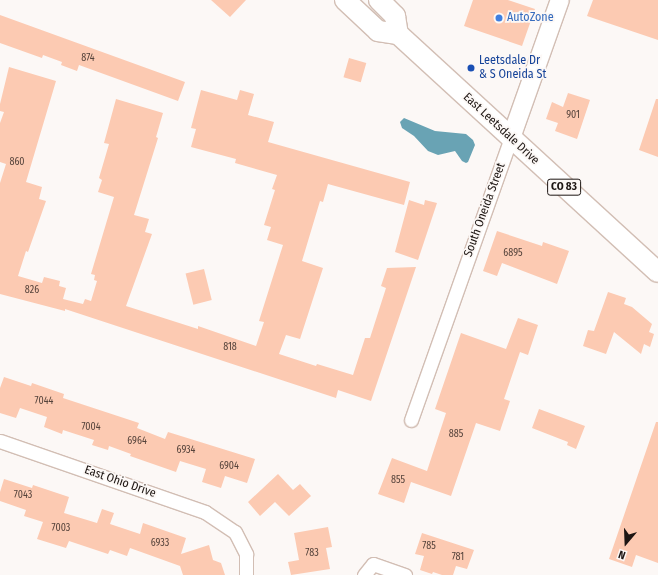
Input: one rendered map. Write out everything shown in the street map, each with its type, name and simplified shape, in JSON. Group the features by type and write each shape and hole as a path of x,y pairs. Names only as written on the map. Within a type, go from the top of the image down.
{"main road":[{"path":"346,0 378,31 398,34 395,16 379,0"},
{"name":"East Leetsdale Drive","path":"398,34 658,272"}],"street":[{"name":"South Oneida Street","path":"411,420 560,0"},
{"name":"East Ohio Drive","path":"0,441 205,512 235,532 246,554 246,575"},
{"path":"364,575 373,564 405,575"}],"water":[{"path":"404,118 435,131 466,134 473,140 475,145 468,162 466,163 462,161 455,151 438,155 428,151 414,136 402,128 400,122"}],"building":[{"path":"211,0 246,0 230,17"},
{"name":"AutoZone","path":"473,0 508,0 535,9 522,46 464,26"},
{"path":"593,0 658,0 658,40 587,16"},
{"path":"0,15 185,82 178,101 79,65 77,71 61,65 62,62 43,55 42,58 0,43"},
{"path":"349,58 366,63 361,82 343,77"},
{"path":"9,67 56,81 26,182 42,187 39,199 46,201 28,252 26,251 18,276 42,283 44,277 60,281 59,286 66,288 63,299 83,304 85,299 91,301 97,281 94,280 95,275 91,274 114,197 98,192 102,180 99,178 109,144 104,143 116,99 163,113 156,137 158,138 134,215 149,219 145,232 152,234 126,306 198,329 198,326 256,346 264,322 259,321 283,245 267,240 271,227 264,225 275,190 272,189 277,175 235,163 236,159 191,147 196,129 191,128 201,90 237,100 240,90 254,94 248,115 274,122 268,142 410,182 404,205 328,184 323,202 320,201 302,261 323,268 300,339 286,335 279,354 316,366 317,364 353,375 365,338 370,338 386,288 381,286 387,268 416,267 371,401 338,390 336,398 65,309 65,311 0,294 0,183 6,164 0,162 0,123 4,112 0,111 0,104"},
{"path":"568,93 590,100 577,139 555,131 558,123 546,119 552,102 563,107"},
{"path":"656,99 658,99 658,157 639,150"},
{"path":"409,200 424,205 425,200 437,203 418,260 395,252"},
{"path":"497,231 542,246 543,242 569,251 557,284 502,263 497,276 483,271"},
{"path":"204,269 212,300 193,305 186,274"},
{"path":"608,292 626,298 624,304 632,307 652,324 649,332 654,334 650,347 644,344 641,354 614,332 606,354 583,346 588,330 594,331"},
{"path":"518,318 538,325 528,355 520,352 504,399 510,401 500,431 476,423 451,496 411,482 404,503 378,494 392,458 427,471 446,413 435,409 461,333 506,349"},
{"path":"4,377 31,386 32,383 64,394 63,398 139,423 137,428 165,439 168,432 255,459 247,483 225,476 221,488 202,482 206,469 180,461 176,472 130,456 131,454 109,446 108,450 92,445 94,440 63,430 62,434 44,427 47,417 20,408 16,418 0,413 0,388"},
{"path":"539,409 585,426 576,449 567,445 568,442 532,428"},
{"path":"656,422 658,422 658,563 636,555 632,567 609,559"},
{"path":"278,474 293,490 300,484 311,496 289,516 275,502 260,516 248,502"},
{"path":"4,479 32,488 33,485 69,497 64,513 97,523 102,509 114,513 110,524 140,534 143,523 186,538 181,554 209,545 213,560 221,563 225,575 183,575 180,566 130,548 127,556 110,550 108,554 69,541 66,548 37,539 43,522 24,516 26,510 0,501 0,492"},
{"path":"328,527 332,547 326,548 330,569 291,575 288,562 299,560 294,533"},
{"path":"422,533 474,550 467,569 456,566 453,575 442,575 433,572 432,574 420,570 424,556 415,554"}],"place":[{"name":"AutoZone","path":"499,18"},
{"name":"Leetsdale Dr & S Oneida St","path":"471,68"}]}
